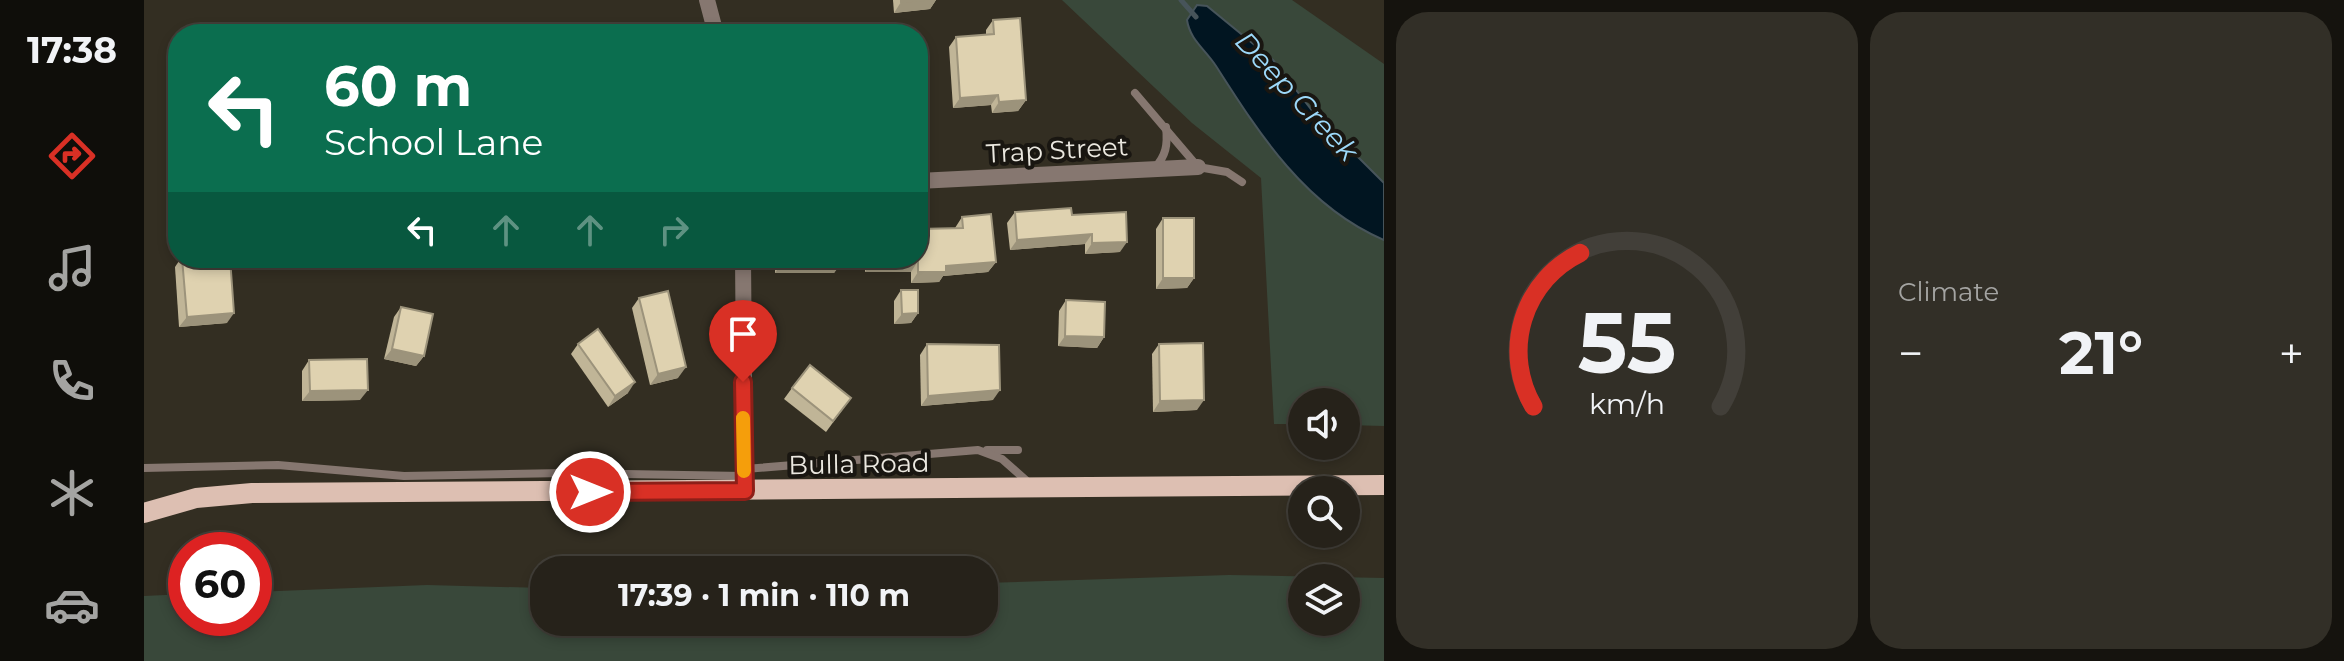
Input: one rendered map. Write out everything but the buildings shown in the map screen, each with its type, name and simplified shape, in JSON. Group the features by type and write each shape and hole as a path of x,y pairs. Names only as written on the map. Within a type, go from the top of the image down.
{"main road":[{"name":"Bulla Road","path":"144,513 196,498 252,493 744,479 1039,488 1384,485"}],"street":[{"path":"707,0 713,24"},
{"name":"Trap Street","path":"928,180 1198,167"},
{"path":"743,268 744,479"}],"lane":[{"path":"1135,93 1198,167 1227,172 1242,182"},
{"path":"1153,169 1164,159 1167,148 1164,124"},
{"path":"744,479 978,450 1018,450"},
{"path":"978,450 1002,459 1039,488"},
{"name":"Bulla Road","path":"144,468 278,465 404,476 565,473 744,479"}],"green space":[{"path":"1062,0 1292,0 1384,64 1384,426 1360,425 1360,388 1288,388 1288,424 1274,424 1261,178 1192,123"},
{"path":"1229,575 1288,576 1288,636 1360,636 1360,578 1384,578 1384,661 144,661 144,596 168,595 168,636 272,636 272,591 427,585 530,588 530,636 998,636 998,583"}],"water":[{"path":"1197,5 1207,6 1273,60 1314,113 1384,183 1384,240 1331,209 1308,189 1268,143 1191,33 1187,20"}],"waterway":[{"name":"Deep Creek","path":"1181,0 1196,17"}],"slow traffic":[{"path":"743,418 744,471"}],"route":[{"path":"590,492 745,491 743,382"}]}
